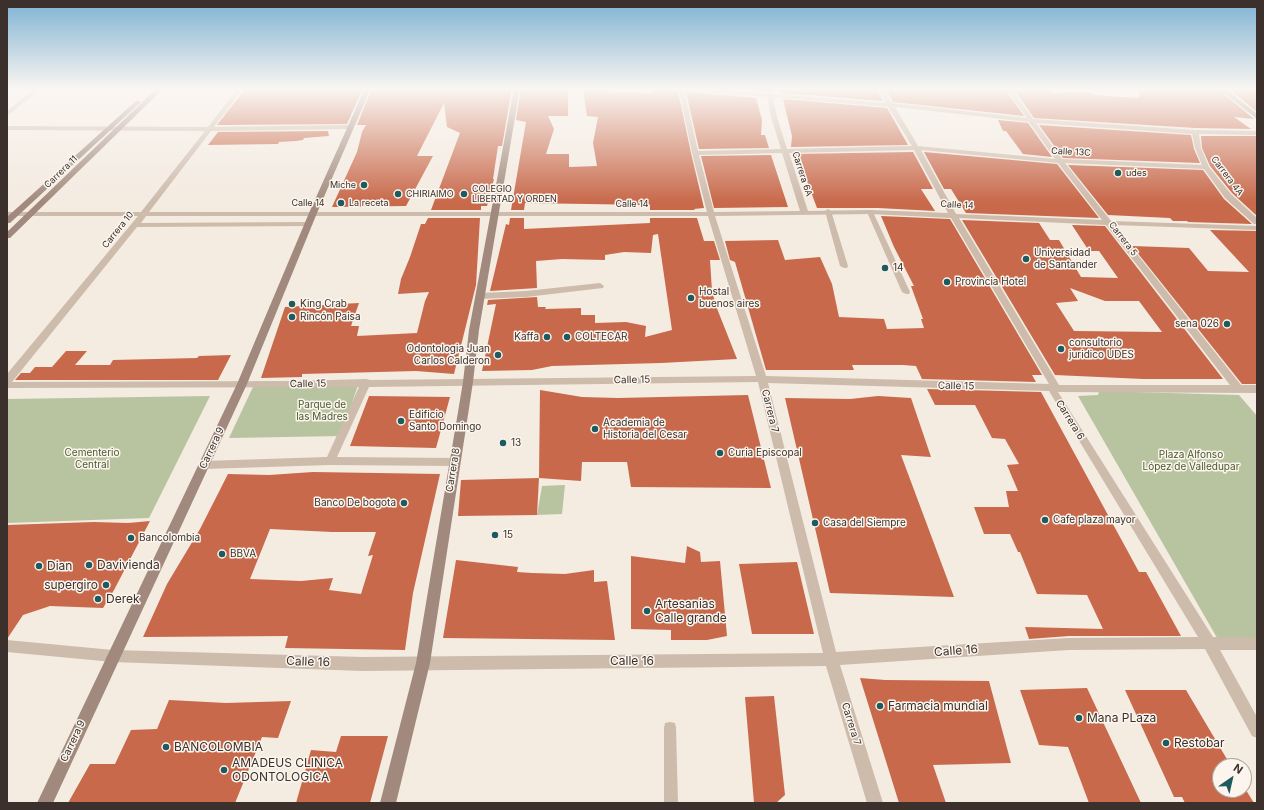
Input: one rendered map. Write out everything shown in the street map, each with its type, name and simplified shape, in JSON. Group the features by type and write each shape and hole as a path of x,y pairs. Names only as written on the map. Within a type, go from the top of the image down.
{"street":[{"name":"Carrera 11","path":"7,222 11,214 112,126"},
{"name":"Carrera 11","path":"7,236 122,126"},
{"name":"Carrera 10","path":"7,381 135,225 211,126"},
{"name":"Carrera 8","path":"388,803 423,663 468,382 474,330 511,126"},
{"name":"Carrera 7","path":"689,126 711,214 762,379 831,659 875,803"},
{"name":"Carrera 6A","path":"777,126 804,211"},
{"name":"Carrera 6","path":"903,126 953,215 1056,388 1053,392 1209,642 1257,731"},
{"name":"Carrera 5","path":"1036,126 1060,161 1110,223 1238,389"},
{"path":"1104,126 1195,132 1257,133"},
{"path":"7,128 209,129 351,127"},
{"name":"Carrera 9","path":"44,803 242,384 311,218 351,127"},
{"name":"Carrera 4A","path":"1195,132 1198,148 1206,167 1228,196 1257,222"},
{"name":"Calle 13C","path":"695,152 916,148 1060,161 1206,167"},
{"name":"Calle 14","path":"11,214 311,218 495,214 711,214 828,211 1257,228"},
{"path":"135,225 311,218"},
{"path":"480,296 526,294 600,286"},
{"name":"Calle 15","path":"7,384 242,384 762,379 1056,388 1257,389"},
{"path":"330,461 366,382"},
{"path":"204,465 330,461 454,462"},
{"name":"Calle 16","path":"7,646 113,656 363,664 831,659 1068,644 1209,642 1257,644"}],"lane":[{"path":"828,211 844,266"},
{"path":"870,212 906,292"},
{"path":"670,728 671,803"}],"green space":[{"name":"Parque de las Madres","path":"358,385 341,436 229,438 253,387"},
{"name":"Plaza Alfonso López de Valledupar","path":"1099,391 1239,395 1257,416 1257,644 1220,643 1078,396 1098,395"},
{"name":"Cementerio Central","path":"210,396 149,518 7,523 7,399"},
{"path":"565,485 562,514 537,515 542,486"}],"building":[{"path":"366,126 432,126 417,156 433,156 406,206 332,207 357,152 362,132"},
{"path":"447,126 505,126 502,146 498,146 494,179 487,206 481,206 481,210 431,210 460,133"},
{"path":"525,126 553,126 554,129 546,154 569,154 569,167 597,166 593,143 596,126 685,126 704,208 694,209 695,210 650,210 650,205 525,203 524,210 511,210"},
{"path":"694,126 762,126 761,135 765,135 769,148 699,149"},
{"path":"790,126 897,126 908,145 791,147 792,136"},
{"path":"1001,126 1030,126 1052,157 1023,154 1006,131 1003,131"},
{"path":"1040,126 1191,135 1194,149 1200,163 1063,158"},
{"path":"1160,126 1246,126 1251,129"},
{"path":"328,131 329,136 304,138 303,140 279,142 278,144 208,145 218,132"},
{"path":"1201,136 1257,136 1257,216 1232,193 1210,166 1202,148"},
{"path":"913,152 933,189 921,189 935,211 878,208 817,208 801,165 799,165 793,154"},
{"path":"924,152 1057,164 1099,218 966,213 951,189 944,189"},
{"path":"771,155 788,207 714,208 701,156"},
{"path":"1068,165 1203,170 1224,199 1252,224 1188,222 1173,221 1170,218 1108,215"},
{"path":"881,216 950,219 1042,375 1032,375 1036,382 922,379 916,366 903,365 852,365 854,370 766,370 735,262 730,260 725,241 778,240 785,260 820,257 832,284 839,317 884,319 887,329 924,328 921,319 923,319 911,286 914,286 894,247"},
{"path":"428,218 480,218 476,285 454,374 416,371 302,374 302,377 261,378 285,307 359,303 351,326 359,326 357,336 417,333 425,301 429,292 398,294 401,279 421,224 425,224"},
{"path":"510,218 524,218 524,229 650,223 650,218 697,218 704,241 714,241 720,260 710,260 712,291 716,306 737,359 552,366 532,370 482,371 496,304 487,305 488,300 537,297 538,307 546,307 545,309 581,308 581,315 595,315 595,323 626,322 646,326 645,337 672,330 658,234 653,235 651,253 624,252 605,255 605,260 562,259 536,261 537,288 490,291 506,224 509,225"},
{"path":"962,220 1039,223 1050,240 1059,240 1081,277 1118,278 1099,251 1089,251 1072,225 1105,226 1223,379 1143,379 1055,375","holes":["1070,288 1105,301 1139,301 1162,332 1074,331 1056,303 1078,301"]},
{"path":"1210,230 1257,231 1257,384 1242,384 1132,246 1189,248 1208,271 1249,272"},
{"path":"66,351 87,351 75,365 110,365 113,360 197,358 199,356 231,355 218,380 15,380 21,373 30,373 35,367 52,367"},
{"path":"927,389 1041,392 1139,572 1146,572 1181,636 1069,636 1029,639 1025,627 1103,629 1087,595 1037,594 1020,552 1018,552 1010,534 984,534 974,507 1009,507 1006,491 1018,491 1007,465 1019,464 1005,439 992,438 975,405 935,405"},
{"path":"540,390 582,397 618,398 748,395 771,488 631,487 627,462 582,462 581,481 539,478"},
{"name":"Edificio Santo Domingo","path":"369,396 450,397 436,448 350,446"},
{"path":"878,396 911,398 931,457 901,455 954,597 830,593 785,398 850,399"},
{"path":"313,472 440,474 413,593 405,650 285,648 288,636 143,637 167,584 200,529 228,474 269,475","holes":["270,529 332,532 376,532 368,556 373,555 361,594 329,590 333,578 301,581 250,579"]},
{"path":"539,478 537,515 458,516 461,480"},
{"path":"150,521 103,608 50,606 23,615 7,639 7,525 94,522 128,523"},
{"path":"687,546 700,552 701,562 720,561 727,636 707,640 671,640 671,630 631,629 631,556 685,563"},
{"path":"456,560 518,567 517,572 565,574 594,570 594,582 607,581 615,640 443,638"},
{"path":"797,562 814,634 752,634 739,564"},
{"path":"860,678 885,680 989,681 1011,763 933,765 946,803 899,803"},
{"name":"Mana PLaza","path":"1087,688 1141,803 1089,803 1068,747 1039,745 1020,690"},
{"path":"1125,690 1186,690 1226,758 1212,758 1212,798 1251,798 1254,803 1185,803 1182,797 1174,797"},
{"path":"774,696 785,795 776,803 754,803 745,697"},
{"name":"BANCOLOMBIA","path":"169,700 226,703 291,701 278,738 262,737 235,803 68,803 90,764 115,764 131,730 157,729"},
{"path":"341,736 388,736 370,803 296,803 311,750 336,752"}],"place":[{"name":"udes","path":"1118,173"},
{"name":"Miche","path":"364,185"},
{"name":"CHIRIAIMO","path":"398,194"},
{"name":"COLEGIO LIBERTAD Y ORDEN","path":"464,194"},
{"name":"La receta","path":"341,203"},
{"name":"Universidad de Santander","path":"1026,259"},
{"name":"14","path":"885,268"},
{"name":"Provincia Hotel","path":"947,282"},
{"name":"Hostal buenos aires","path":"691,298"},
{"name":"King Crab","path":"292,304"},
{"name":"Rincón Paisa","path":"292,317"},
{"name":"sena 026","path":"1227,324"},
{"name":"Kaffa","path":"547,337"},
{"name":"COLTECAR","path":"567,337"},
{"name":"consultorio juridico UDES","path":"1061,349"},
{"name":"Odontologia Juan Carlos Calderon","path":"498,355"},
{"name":"Edificio Santo Domingo","path":"401,421"},
{"name":"Academia de Historia del Cesar","path":"595,429"},
{"name":"13","path":"503,443"},
{"name":"Curia Episcopal","path":"720,453"},
{"name":"Banco De bogota","path":"404,503"},
{"name":"Cafe plaza mayor","path":"1045,520"},
{"name":"Casa del Siempre","path":"815,523"},
{"name":"15","path":"495,535"},
{"name":"Bancolombia","path":"131,538"},
{"name":"BBVA","path":"222,554"},
{"name":"Davivienda","path":"89,565"},
{"name":"Dian","path":"39,566"},
{"name":"supergiro","path":"106,585"},
{"name":"Derek","path":"98,599"},
{"name":"Artesanias Calle grande","path":"647,611"},
{"name":"Farmacia mundial","path":"880,706"},
{"name":"Mana PLaza","path":"1079,718"},
{"name":"Restobar","path":"1166,743"},
{"name":"BANCOLOMBIA","path":"166,747"},
{"name":"AMADEUS CLINICA ODONTOLOGICA","path":"224,770"}]}
